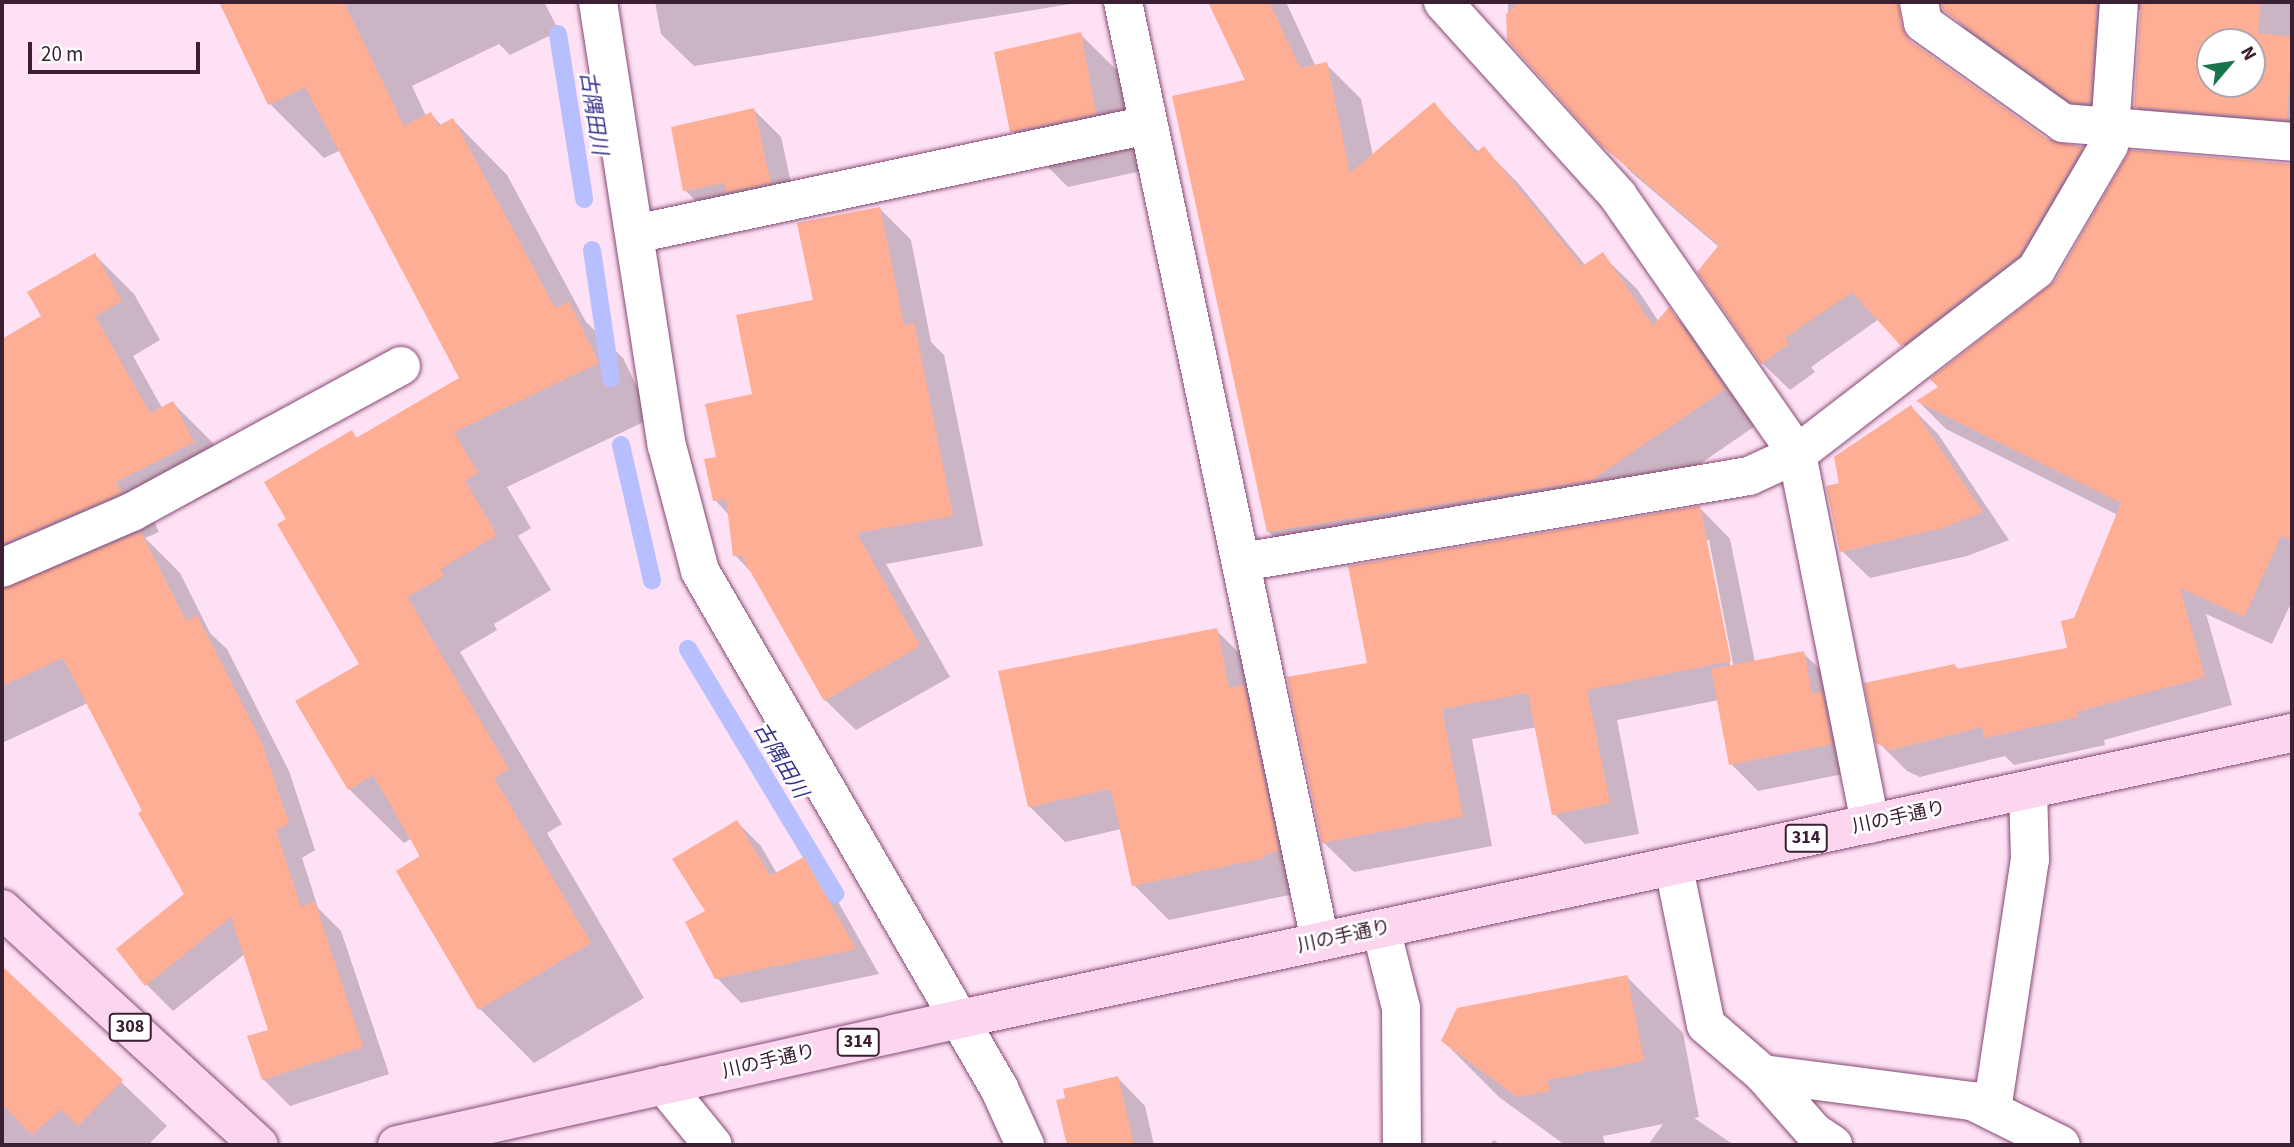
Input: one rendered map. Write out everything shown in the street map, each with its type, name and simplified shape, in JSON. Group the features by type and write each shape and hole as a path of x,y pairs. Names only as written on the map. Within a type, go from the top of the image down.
{"main road":[{"name":"川の手通り","path":"397,1145 960,1019 2292,733"},
{"name":"308","path":"2,909 258,1145"}],"street":[{"path":"598,2 667,446 701,571 999,1088 1025,1145"},
{"path":"1123,2 1320,942"},
{"path":"1919,2 1923,23 2063,123 2292,142"},
{"path":"1242,562 1749,476 1797,454 2036,270 2109,145 2119,2"},
{"path":"1462,8 1618,196 1797,454 1870,824"},
{"path":"635,234 1148,125"},
{"path":"2,568 132,512 401,366"},
{"path":"1992,1110 2030,860 2028,790"},
{"path":"1674,867 1706,1025 1763,1074 1814,1132 1833,1145"},
{"path":"1381,929 1401,1008 1402,1145"},
{"path":"1763,1074 1972,1101 2061,1145"},
{"path":"663,1086 713,1145"}],"building":[{"path":"219,2 344,2 404,126 431,112 438,126 453,118 555,308 569,302 599,363 454,432 478,473 465,481 497,535 440,569 444,576 407,597 509,769 494,778 591,943 478,1010 396,871 420,856 373,775 348,790 295,701 359,664 277,524 286,519 264,482 352,430 356,438 459,378 305,87 268,105"},
{"path":"1208,2 1269,2 1300,68 1327,62 1350,173 1434,102 1475,153 1484,146 1582,266 1603,252 1653,326 1669,307 1725,389 1592,480 1267,532 1172,96 1245,80"},
{"path":"1520,2 1898,2 1902,27 1910,41 2050,141 2083,147 2019,255 1901,346 1852,292 1785,338 1789,344 1761,364 1697,272 1719,245 1601,145 1507,40 1506,14"},
{"path":"1941,2 2097,2 2090,103 2071,102 1943,10"},
{"path":"2141,2 2261,2 2258,28 2196,28 2196,98 2266,98 2266,34 2292,37 2287,120 2134,107"},
{"path":"1081,32 1096,114 1010,132 994,52"},
{"path":"754,108 771,183 726,192 724,183 683,191 671,127"},
{"path":"2130,150 2292,164 2292,540 2281,536 2244,617 2180,588 2205,677 2076,712 2078,717 1984,738 1982,727 1890,750 1876,743 1864,683 1955,664 1956,669 2067,648 2061,621 2074,618 2121,503 1916,401 1938,387 1930,379 2055,281"},
{"path":"880,207 904,325 914,322 953,516 857,533 920,646 824,701 741,555 733,556 726,499 713,501 704,459 716,457 705,404 752,394 736,315 813,300 797,223"},
{"path":"95,253 122,301 95,316 150,413 173,401 194,442 116,482 121,493 2,544 2,339 41,316 27,292"},
{"path":"1911,405 1983,512 1939,529 1840,552 1826,486 1839,483 1834,457"},
{"path":"1700,506 1731,661 1587,690 1610,803 1552,815 1528,693 1442,709 1463,816 1322,843 1287,677 1367,663 1348,566"},
{"path":"141,532 186,621 197,615 262,743 289,823 276,831 301,907 315,902 363,1047 262,1080 247,1036 268,1030 231,917 145,986 116,949 184,894 138,813 142,811 63,658 2,686 2,589"},
{"path":"1217,628 1229,688 1244,685 1279,851 1264,854 1265,858 1132,886 1111,789 1028,807 998,671"},
{"path":"1804,651 1812,694 1822,692 1832,744 1729,765 1711,669"},
{"path":"737,820 770,876 804,857 856,949 715,979 685,922 705,911 672,859"},
{"path":"2,966 123,1080 78,1126 61,1109 32,1135 2,1104"},
{"path":"1627,975 1644,1061 1548,1080 1550,1091 1517,1097 1441,1041 1457,1008"},
{"path":"1118,1076 1134,1145 1067,1145 1056,1100 1065,1098 1063,1089"}],"waterway":[{"name":"古隅田川","path":"558,34 584,199"},
{"name":"古隅田川","path":"592,250 611,379"},
{"name":"古隅田川","path":"621,445 652,580"},
{"name":"古隅田川","path":"688,649 835,894"}]}
